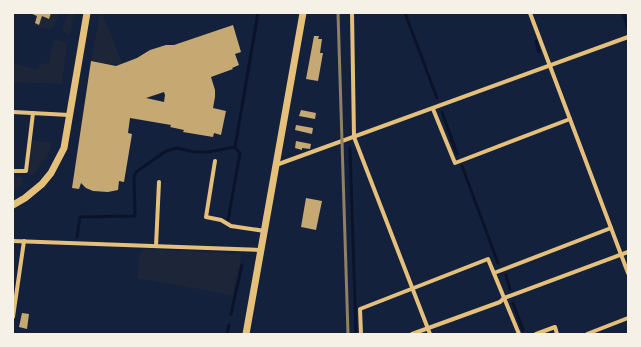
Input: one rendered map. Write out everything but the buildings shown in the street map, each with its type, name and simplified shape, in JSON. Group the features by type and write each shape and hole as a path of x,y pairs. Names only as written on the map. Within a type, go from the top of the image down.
{"street":[{"path":"13,205 34,192 51,173 64,148 87,13"},
{"path":"246,334 303,13"},
{"path":"352,13 354,137 430,334"},
{"path":"530,13 628,273"},
{"path":"276,165 628,37"},
{"path":"433,109 455,163 570,119"},
{"path":"13,112 69,115"},
{"path":"13,171 26,172 33,113"},
{"path":"215,161 206,217 221,220 231,226 265,231"},
{"path":"156,246 159,182"},
{"path":"494,273 611,228"},
{"path":"13,241 261,250"},
{"path":"13,317 24,241"},
{"path":"412,334 500,302 504,298 628,252"},
{"path":"361,334 360,309 488,259 519,334"},
{"path":"588,334 628,318"},
{"path":"536,334 555,327 557,334"}],"shaded area":[{"path":"51,13 59,13 53,27 45,29 34,26 35,23 39,25 42,16 49,19"},
{"path":"68,13 74,13 70,34 64,32 62,29"},
{"path":"100,13 102,13 122,63 116,65 91,61"},
{"path":"54,39 67,43 62,84 13,82 13,63 38,70 40,63 48,64"},
{"path":"33,140 52,143 47,156 33,175 29,175"},
{"path":"13,177 21,177 23,184 13,191"},
{"path":"145,249 242,254 232,295 137,278 140,253"}],"waterway":[{"path":"77,237 80,217 135,216 134,177 136,172 166,151 177,148 194,152 208,152 235,147 258,13"},
{"path":"405,13 437,98"},
{"path":"623,13 628,28"},
{"path":"536,41 539,52"},
{"path":"442,112 457,154"},
{"path":"228,220 240,153 235,147"},
{"path":"350,148 356,334"},
{"path":"462,166 498,263"},
{"path":"231,314 242,265"},
{"path":"506,275 510,289"},
{"path":"513,303 523,330"},
{"path":"227,334 229,325"}],"railway":[{"path":"338,13 348,334"}]}
